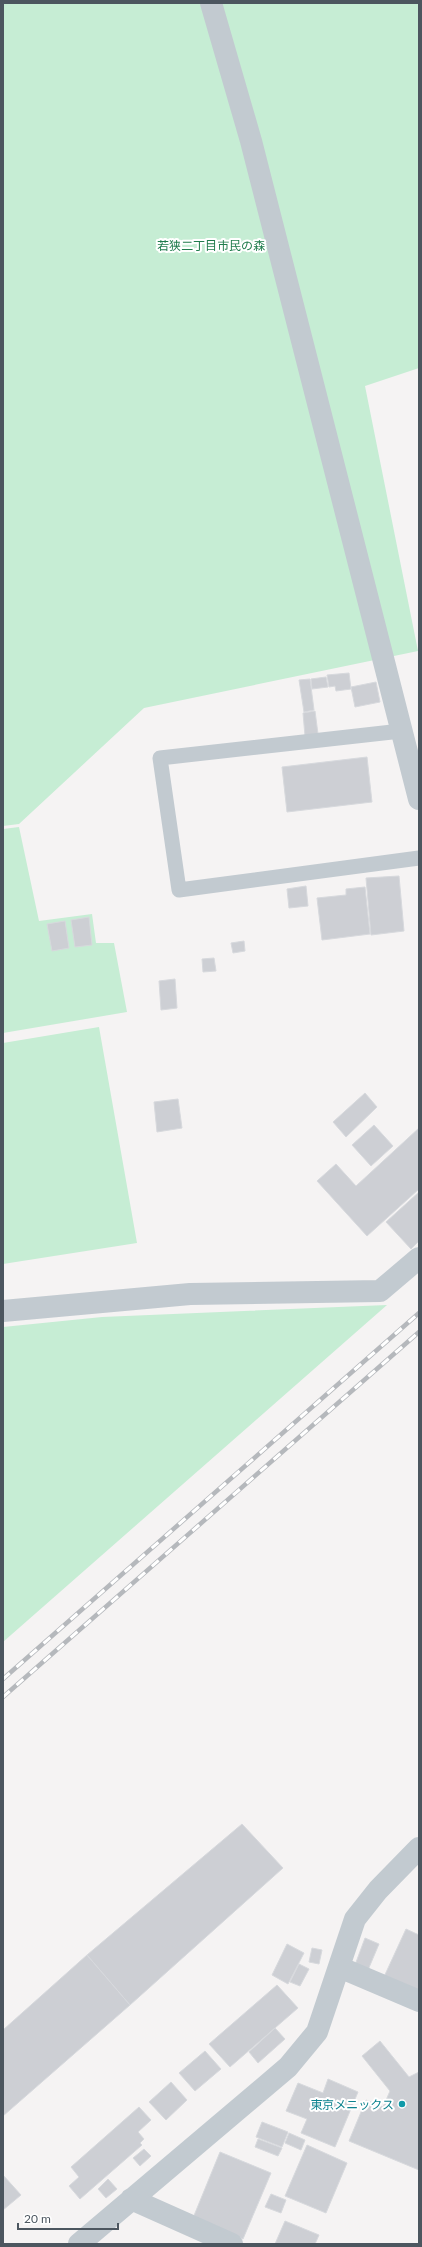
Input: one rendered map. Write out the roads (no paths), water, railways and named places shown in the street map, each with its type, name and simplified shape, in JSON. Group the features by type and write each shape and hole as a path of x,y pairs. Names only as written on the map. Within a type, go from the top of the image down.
{"street":[{"path":"211,3 251,141 419,799"},
{"path":"3,1311 190,1294 380,1291 419,1258"},
{"path":"79,2244 288,2067 317,2032 355,1919 378,1890 419,1848"},
{"path":"339,1967 419,2001"},
{"path":"131,2199 232,2244"}],"lane":[{"path":"401,731 160,758 179,890 419,858"}],"railway":[{"path":"3,1679 419,1313"},
{"path":"3,1697 419,1332"}],"place":[{"name":"東京メニックス","path":"402,2104"}],"park label":[{"name":"若狭二丁目市民の森","path":"211,245"}]}
